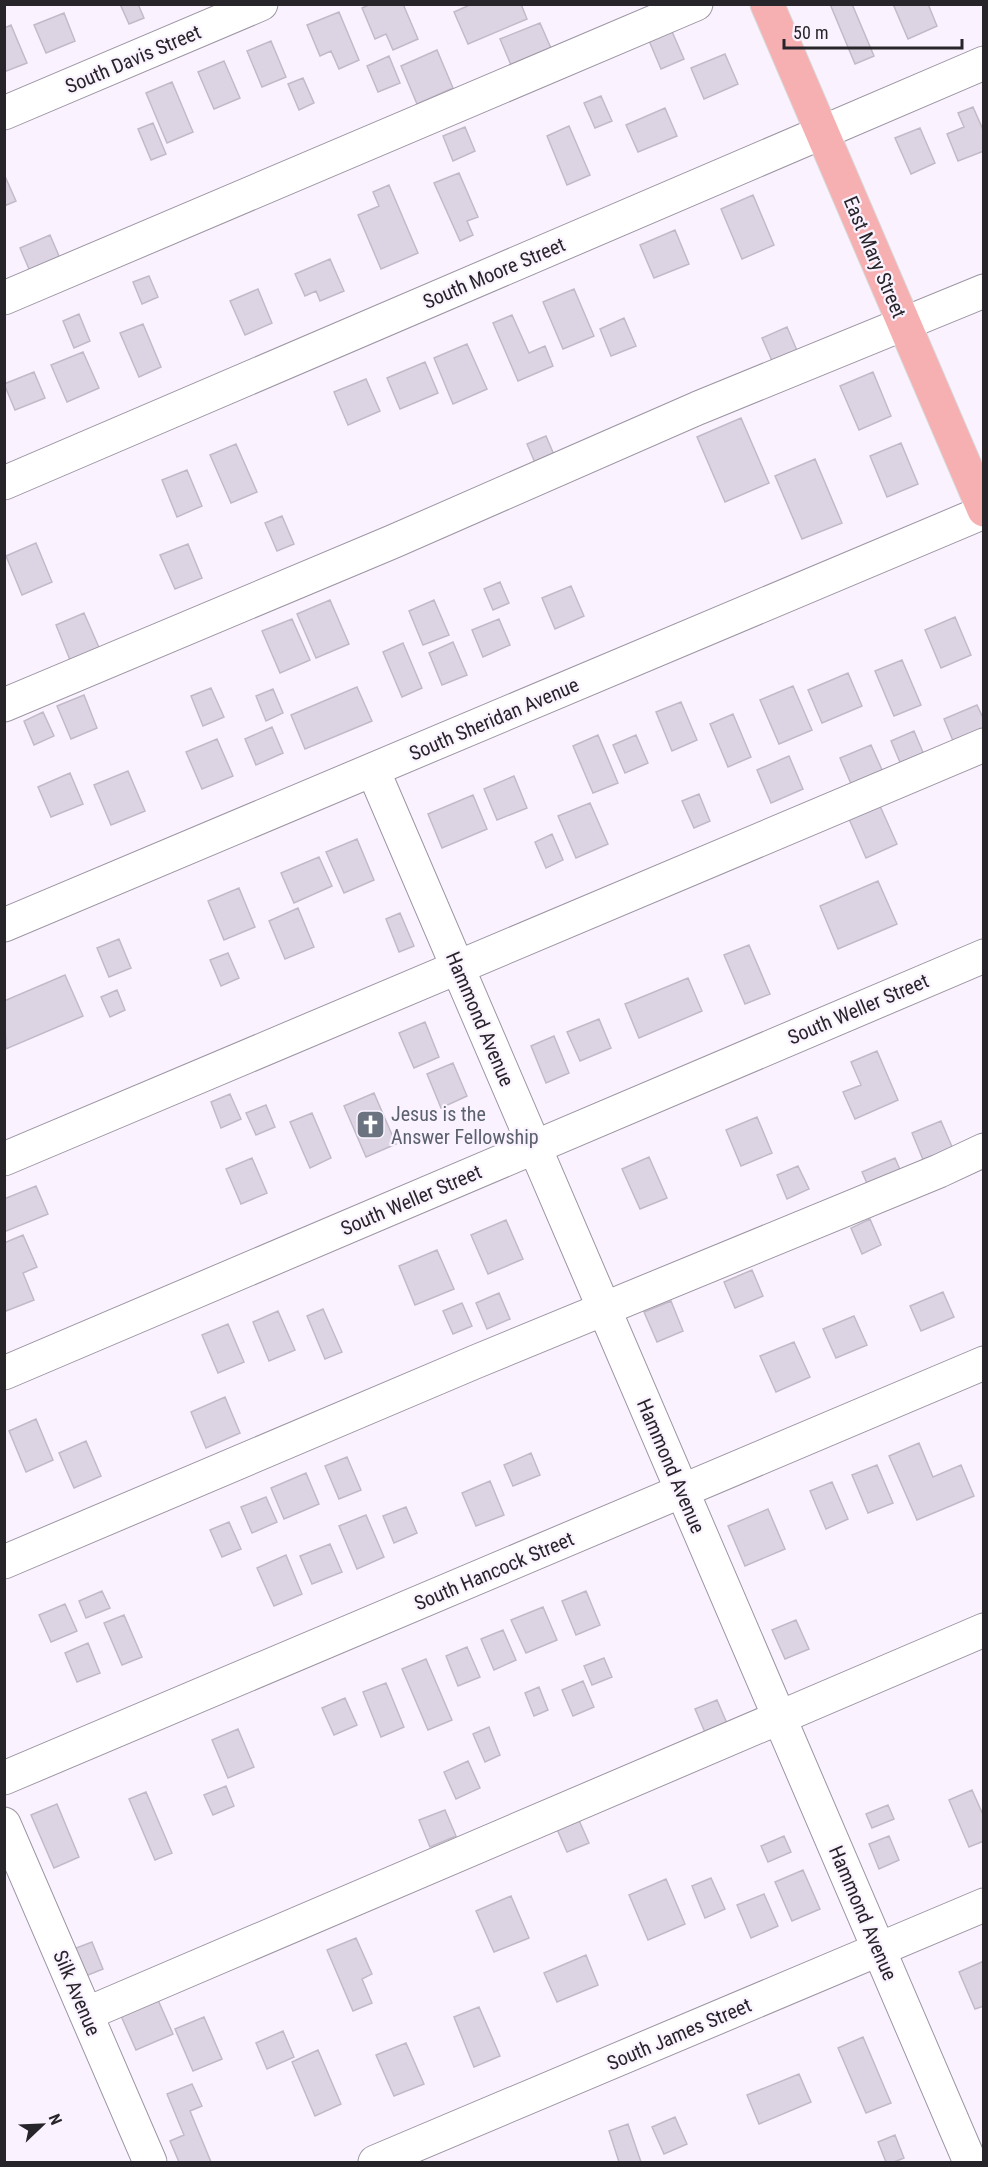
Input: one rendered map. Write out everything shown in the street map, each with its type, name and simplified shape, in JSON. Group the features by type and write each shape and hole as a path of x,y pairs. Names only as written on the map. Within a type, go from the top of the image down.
{"main road":[{"name":"East Mary Street","path":"767,4 984,511"}],"street":[{"name":"South Davis Street","path":"4,113 261,4"},
{"path":"4,298 696,4"},
{"name":"South Moore Street","path":"4,483 984,63"},
{"path":"4,705 392,542 698,408 984,291"},
{"name":"South Sheridan Avenue","path":"4,925 984,511"},
{"path":"4,1159 984,745"},
{"name":"Hammond Avenue","path":"373,770 966,2157"},
{"name":"South Weller Street","path":"4,1373 984,956"},
{"path":"4,1562 475,1362 939,1171 984,1150"},
{"name":"South Hancock Street","path":"4,1778 984,1363"},
{"path":"86,2014 984,1630"},
{"name":"Silk Avenue","path":"4,1824 150,2163"},
{"name":"South James Street","path":"375,2163 984,1905"}],"building":[{"path":"120,4 138,4 144,18 129,24"},
{"path":"371,4 403,4 418,39 393,50 386,34 375,39 362,8"},
{"path":"472,4 521,4 527,19 468,44 454,12"},
{"path":"830,4 852,4 874,56 855,64"},
{"path":"893,4 928,4 937,26 908,39"},
{"path":"339,12 359,60 339,69 331,51 320,56 307,25"},
{"path":"64,13 75,41 46,53 34,25"},
{"path":"540,23 554,55 514,72 500,39"},
{"path":"11,25 27,63 4,72 4,28"},
{"path":"670,27 684,59 661,69 647,36"},
{"path":"271,41 286,77 262,87 247,51"},
{"path":"437,50 453,88 417,104 401,66"},
{"path":"725,54 738,84 704,99 691,68"},
{"path":"389,56 400,83 378,92 367,66"},
{"path":"224,61 240,98 214,109 198,72"},
{"path":"303,78 314,103 299,110 288,84"},
{"path":"172,82 193,132 167,143 146,93"},
{"path":"601,96 612,121 595,128 584,103"},
{"path":"973,107 984,132 984,151 958,161 947,134 964,127 958,113"},
{"path":"665,108 677,136 638,152 626,125"},
{"path":"153,123 166,154 151,160 138,129"},
{"path":"569,126 590,175 567,185 547,136"},
{"path":"465,127 475,151 453,161 443,136"},
{"path":"920,128 935,163 911,174 895,138"},
{"path":"459,173 478,217 467,221 473,235 460,241 434,183"},
{"path":"4,174 16,201 4,206"},
{"path":"389,185 418,253 381,269 358,215 379,206 373,192"},
{"path":"753,195 774,245 742,259 721,209"},
{"path":"675,230 689,264 654,278 640,245"},
{"path":"50,235 62,263 32,276 20,248"},
{"path":"330,259 344,291 320,301 316,291 305,296 295,274"},
{"path":"149,276 158,297 142,304 133,282"},
{"path":"258,289 272,323 245,335 230,301"},
{"path":"574,289 594,336 563,349 543,302"},
{"path":"79,314 90,341 74,348 63,321"},
{"path":"512,315 529,353 545,346 553,366 518,381 493,323"},
{"path":"624,318 636,346 611,356 600,329"},
{"path":"143,324 161,367 139,377 120,333"},
{"path":"787,327 801,360 776,370 762,338"},
{"path":"467,344 487,389 453,404 434,358"},
{"path":"83,352 99,388 67,402 51,365"},
{"path":"425,362 438,393 400,409 387,378"},
{"path":"34,372 45,398 15,410 4,384"},
{"path":"873,372 891,416 859,430 840,386"},
{"path":"366,379 380,411 348,425 334,392"},
{"path":"741,418 769,483 725,502 697,437"},
{"path":"546,436 558,464 539,472 527,444"},
{"path":"901,443 918,484 887,497 870,456"},
{"path":"236,444 257,492 231,503 210,455"},
{"path":"815,459 842,523 802,539 775,476"},
{"path":"187,470 202,506 177,517 162,480"},
{"path":"282,516 294,544 277,551 265,523"},
{"path":"36,543 52,582 22,595 6,556"},
{"path":"188,544 202,578 175,589 160,555"},
{"path":"500,582 509,603 493,610 484,589"},
{"path":"571,586 584,616 555,629 542,598"},
{"path":"330,600 349,644 316,658 297,614"},
{"path":"434,600 449,635 423,645 409,611"},
{"path":"84,613 101,652 72,665 56,625"},
{"path":"955,617 971,655 941,668 925,630"},
{"path":"292,619 310,660 280,673 262,631"},
{"path":"499,619 510,645 483,657 472,630"},
{"path":"453,642 467,675 442,685 429,653"},
{"path":"403,643 422,688 402,697 383,652"},
{"path":"902,660 921,705 894,716 875,671"},
{"path":"848,673 862,706 822,723 808,690"},
{"path":"793,686 812,730 779,744 760,700"},
{"path":"357,687 372,721 305,749 291,715"},
{"path":"211,688 224,717 203,726 191,696"},
{"path":"273,689 283,713 266,721 256,696"},
{"path":"84,695 97,728 71,739 57,706"},
{"path":"681,702 697,740 672,751 656,712"},
{"path":"977,705 984,720 984,736 956,748 944,719"},
{"path":"43,712 54,736 34,745 24,721"},
{"path":"733,714 751,757 728,767 710,724"},
{"path":"272,727 283,753 256,765 245,739"},
{"path":"914,731 925,757 902,767 891,741"},
{"path":"598,735 618,783 593,793 573,746"},
{"path":"636,735 648,763 625,773 613,745"},
{"path":"217,739 233,776 202,789 186,752"},
{"path":"871,745 883,772 852,786 840,758"},
{"path":"789,756 803,789 771,803 757,770"},
{"path":"128,771 145,811 111,825 94,785"},
{"path":"70,773 83,804 51,817 38,787"},
{"path":"514,776 527,808 497,820 484,789"},
{"path":"699,794 710,821 694,828 682,801"},
{"path":"473,795 487,829 442,848 428,814"},
{"path":"590,803 608,844 576,858 558,816"},
{"path":"880,806 897,844 866,858 849,819"},
{"path":"552,834 563,860 546,868 535,842"},
{"path":"357,839 374,880 344,893 326,852"},
{"path":"319,857 332,886 294,903 281,873"},
{"path":"878,881 897,924 838,949 820,906"},
{"path":"239,888 255,927 224,940 208,901"},
{"path":"298,908 314,947 285,959 269,921"},
{"path":"400,913 414,946 399,952 386,919"},
{"path":"119,939 131,968 109,977 97,948"},
{"path":"749,945 770,994 745,1004 724,955"},
{"path":"228,953 239,978 221,986 210,960"},
{"path":"65,975 83,1016 6,1049 4,1001"},
{"path":"688,978 702,1011 639,1038 625,1004"},
{"path":"117,990 125,1010 110,1017 101,997"},
{"path":"599,1019 611,1048 580,1061 567,1032"},
{"path":"425,1022 439,1057 414,1068 399,1033"},
{"path":"554,1036 569,1073 546,1083 531,1046"},
{"path":"877,1051 898,1100 855,1119 843,1092 861,1085 851,1062"},
{"path":"453,1063 467,1096 441,1108 427,1074"},
{"name":"Jesus is the Answer Fellowship","path":"374,1093 396,1144 366,1157 344,1106"},
{"path":"230,1094 241,1119 221,1128 211,1102"},
{"path":"266,1105 275,1127 256,1135 246,1113"},
{"path":"312,1113 331,1158 310,1168 290,1122"},
{"path":"757,1117 772,1153 741,1166 726,1130"},
{"path":"941,1121 953,1149 924,1162 912,1133"},
{"path":"649,1157 667,1198 640,1209 622,1169"},
{"path":"252,1158 267,1193 241,1204 226,1169"},
{"path":"895,1158 905,1181 872,1195 862,1172"},
{"path":"798,1166 809,1189 787,1199 777,1175"},
{"path":"36,1186 48,1214 4,1232 4,1199"},
{"path":"870,1219 881,1245 862,1254 851,1228"},
{"path":"506,1220 523,1259 488,1274 471,1235"},
{"path":"23,1235 37,1267 23,1273 34,1300 6,1311 4,1307 4,1243"},
{"path":"437,1250 454,1289 415,1305 399,1266"},
{"path":"752,1270 763,1296 735,1308 724,1282"},
{"path":"943,1292 954,1317 921,1331 910,1306"},
{"path":"499,1293 510,1319 487,1329 476,1303"},
{"path":"671,1301 683,1331 657,1342 644,1312"},
{"path":"462,1303 472,1326 453,1334 443,1311"},
{"path":"323,1309 342,1352 325,1359 307,1316"},
{"path":"278,1311 295,1350 269,1361 253,1322"},
{"path":"854,1316 867,1345 836,1358 823,1329"},
{"path":"228,1324 244,1362 218,1373 202,1335"},
{"path":"794,1342 810,1377 776,1392 760,1356"},
{"path":"225,1397 240,1433 206,1448 191,1412"},
{"path":"36,1419 53,1460 26,1472 9,1431"},
{"path":"86,1441 101,1476 74,1488 59,1453"},
{"path":"919,1443 933,1477 961,1465 974,1496 917,1520 889,1456"},
{"path":"531,1453 540,1475 513,1486 504,1465"},
{"path":"347,1457 361,1490 339,1499 325,1466"},
{"path":"877,1465 893,1503 868,1513 852,1475"},
{"path":"306,1473 319,1504 284,1519 271,1488"},
{"path":"490,1481 504,1515 476,1526 462,1493"},
{"path":"832,1482 848,1519 826,1529 810,1491"},
{"path":"266,1497 277,1522 252,1533 241,1507"},
{"path":"406,1507 417,1533 394,1543 383,1516"},
{"path":"768,1509 785,1549 745,1566 728,1526"},
{"path":"366,1515 384,1557 357,1569 339,1526"},
{"path":"229,1522 241,1549 222,1557 210,1530"},
{"path":"330,1544 342,1572 312,1584 300,1556"},
{"path":"286,1555 302,1594 274,1606 257,1568"},
{"path":"102,1591 110,1608 86,1618 79,1601"},
{"path":"586,1591 600,1625 576,1635 562,1601"},
{"path":"65,1604 77,1631 51,1642 39,1615"},
{"path":"543,1607 557,1640 526,1653 511,1620"},
{"path":"124,1615 142,1657 122,1665 104,1623"},
{"path":"796,1620 809,1649 785,1659 772,1630"},
{"path":"503,1630 516,1660 494,1670 481,1639"},
{"path":"88,1643 100,1673 77,1682 65,1653"},
{"path":"467,1647 480,1677 458,1686 446,1656"},
{"path":"604,1658 612,1677 592,1685 584,1666"},
{"path":"426,1659 452,1720 428,1730 402,1669"},
{"path":"583,1681 594,1707 573,1716 562,1690"},
{"path":"386,1683 404,1727 381,1737 363,1692"},
{"path":"539,1687 548,1710 534,1716 525,1693"},
{"path":"345,1698 357,1725 334,1735 322,1708"},
{"path":"717,1700 729,1728 707,1737 695,1709"},
{"path":"489,1727 500,1755 485,1762 473,1734"},
{"path":"238,1729 254,1767 228,1778 212,1740"},
{"path":"468,1761 480,1788 456,1799 444,1772"},
{"path":"226,1786 234,1806 213,1815 204,1795"},
{"path":"972,1790 984,1817 984,1841 969,1847 949,1800"},
{"path":"146,1792 172,1853 155,1860 129,1799"},
{"path":"57,1804 79,1857 54,1868 31,1815"},
{"path":"888,1805 894,1819 872,1828 866,1814"},
{"path":"445,1810 456,1836 430,1847 419,1820"},
{"path":"578,1818 589,1843 567,1852 556,1827"},
{"path":"784,1836 791,1852 768,1862 761,1846"},
{"path":"889,1836 899,1860 879,1869 869,1844"},
{"path":"803,1870 820,1909 792,1921 775,1882"},
{"path":"711,1878 725,1909 705,1918 692,1886"},
{"path":"666,1879 685,1924 648,1940 629,1895"},
{"path":"764,1894 778,1926 751,1938 737,1905"},
{"path":"511,1896 529,1938 494,1952 476,1911"},
{"path":"356,1938 372,1974 362,1979 372,2003 353,2011 327,1950"},
{"path":"92,1942 103,1969 83,1977 71,1950"},
{"path":"586,1955 598,1985 557,2002 544,1973"},
{"path":"984,1961 984,2006 975,2009 959,1972"},
{"path":"158,2000 173,2034 136,2050 121,2016"},
{"path":"479,2007 500,2056 474,2067 454,2017"},
{"path":"204,2017 222,2059 193,2071 175,2029"},
{"path":"283,2031 294,2057 267,2069 256,2043"},
{"path":"863,2037 891,2103 866,2113 838,2048"},
{"path":"406,2043 424,2084 394,2096 376,2055"},
{"path":"318,2050 341,2104 315,2116 292,2062"},
{"path":"799,2074 811,2102 759,2124 747,2095"},
{"path":"192,2084 202,2106 190,2111 211,2162 179,2162 170,2141 184,2135 167,2094"},
{"path":"675,2117 687,2144 664,2154 652,2127"},
{"path":"628,2124 641,2162 619,2162 609,2131"},
{"path":"895,2135 904,2158 886,2162 878,2142"}],"place":[{"name":"Jesus is the Answer Fellowship","path":"370,1125"}]}
